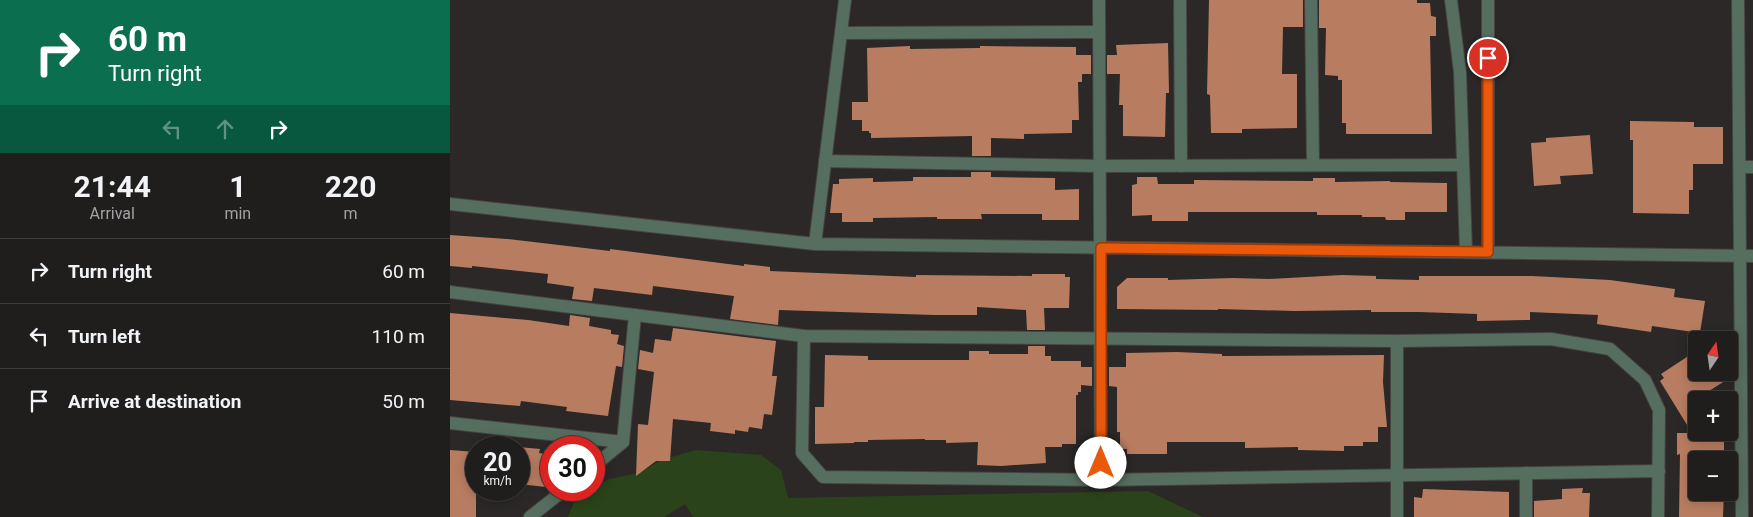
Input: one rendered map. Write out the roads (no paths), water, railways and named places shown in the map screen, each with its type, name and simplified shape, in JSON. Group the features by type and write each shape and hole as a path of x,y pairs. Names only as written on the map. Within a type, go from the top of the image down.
{"street":[{"path":"815,244 845,0"},
{"path":"1099,0 1101,480"},
{"path":"1180,0 1181,166"},
{"path":"1311,0 1313,165"},
{"path":"1451,0 1460,72 1466,252"},
{"path":"1488,0 1488,252"},
{"path":"1738,0 1746,167 1747,256 1742,517"},
{"path":"841,33 1099,32"},
{"path":"825,161 1100,166 1463,165"},
{"path":"450,204 815,244 1747,256"},
{"path":"450,292 804,336 1397,341 1550,340 1610,349 1646,380 1659,410 1658,517"},
{"path":"605,457 623,442 635,315"},
{"path":"804,336 802,454 823,477 1101,480 1658,471"},
{"path":"1397,341 1397,517"},
{"path":"450,423 623,442"},
{"path":"1526,474 1526,517"},
{"path":"530,517 550,501"}]}
